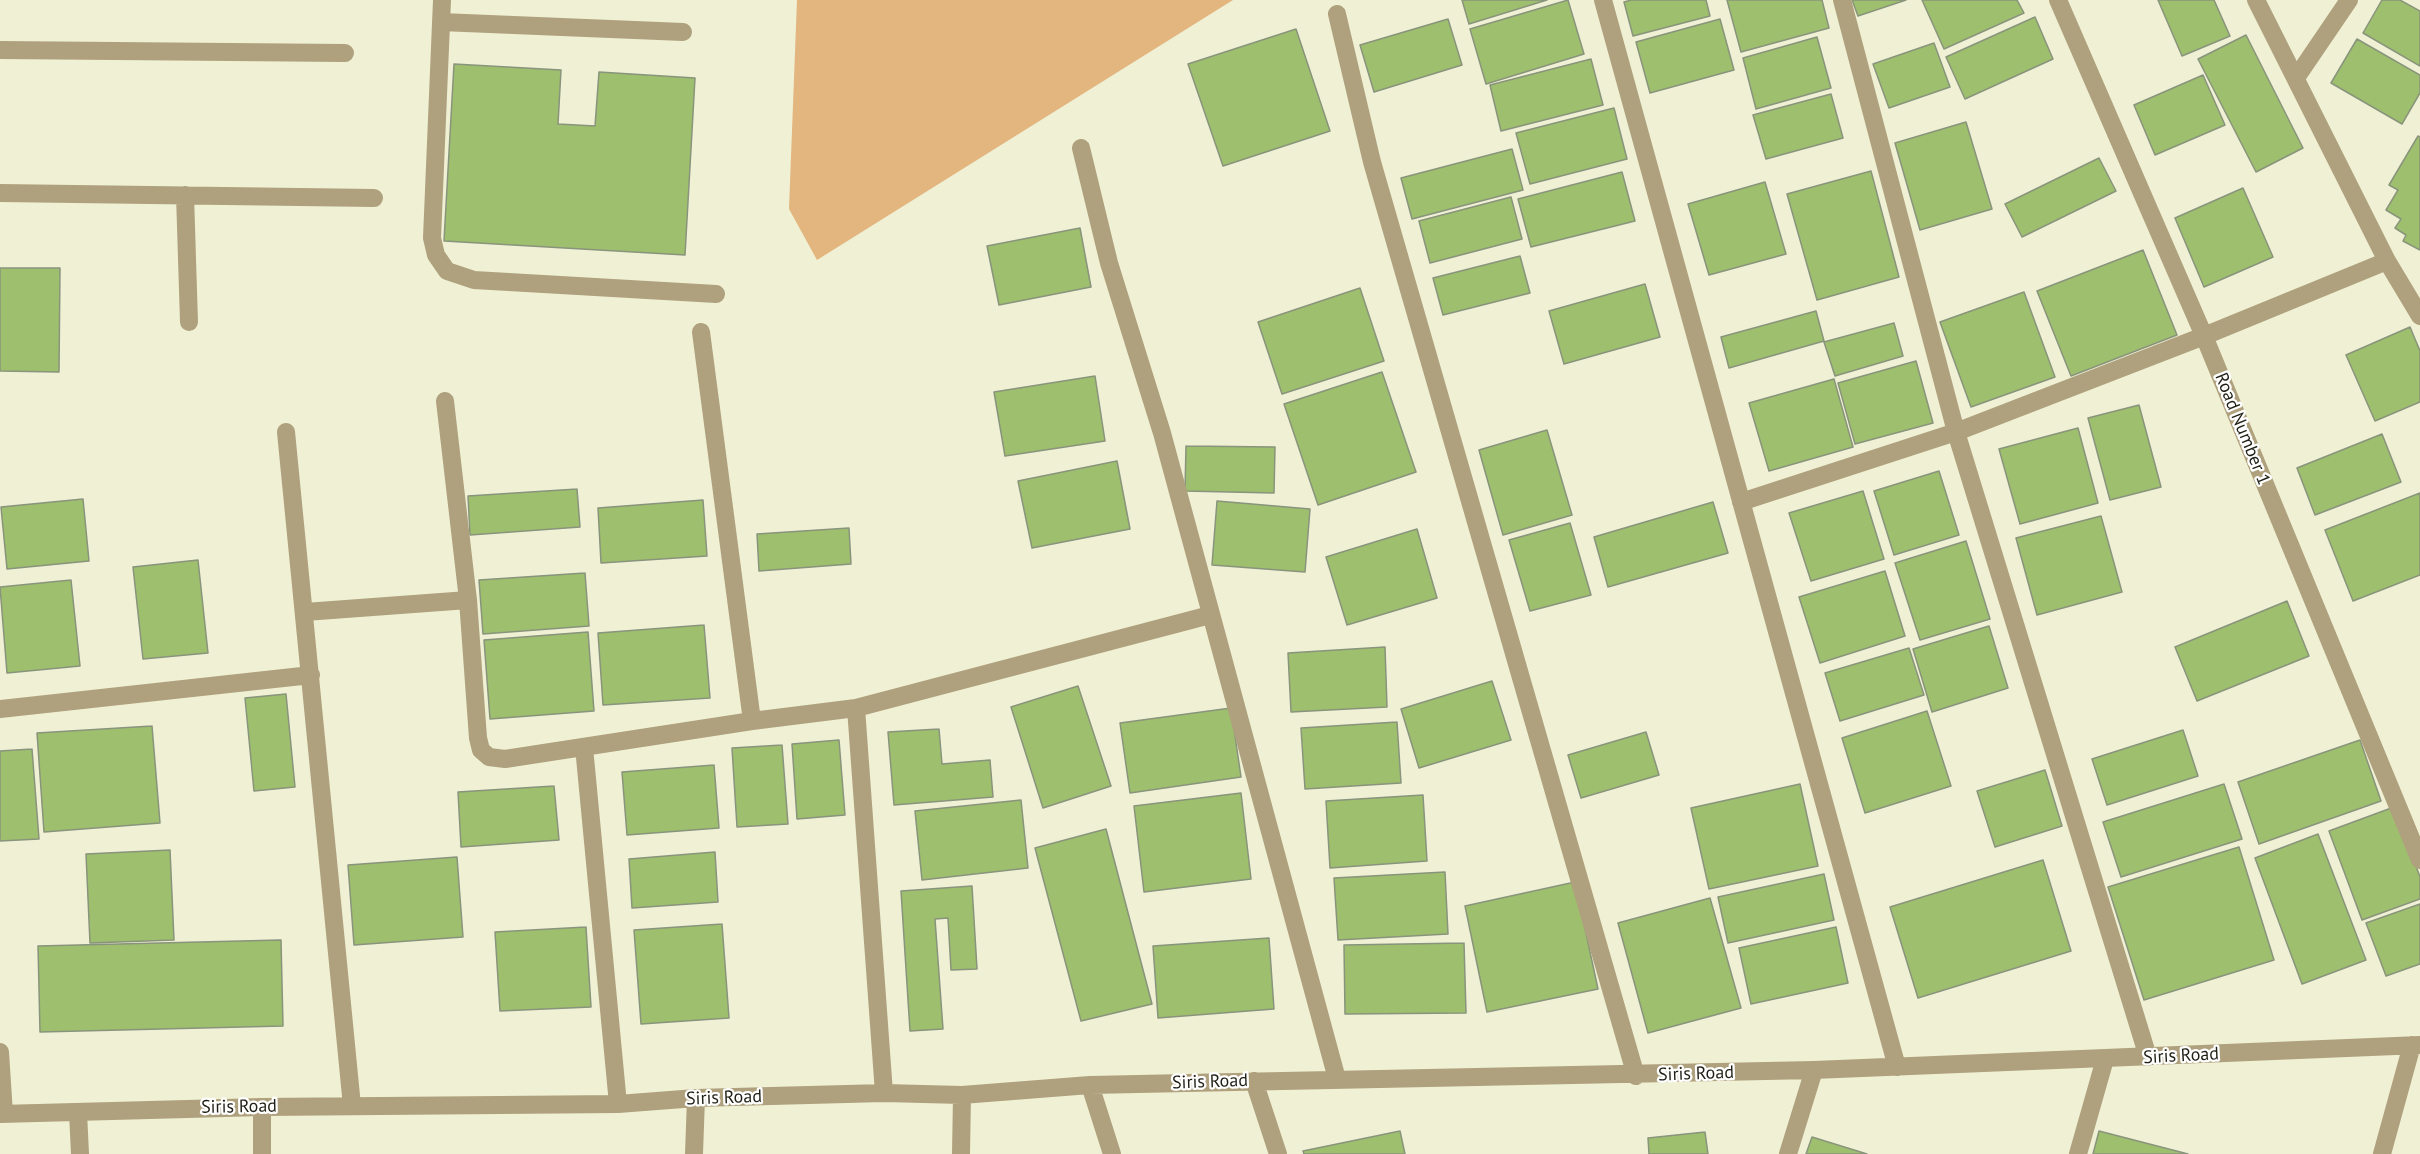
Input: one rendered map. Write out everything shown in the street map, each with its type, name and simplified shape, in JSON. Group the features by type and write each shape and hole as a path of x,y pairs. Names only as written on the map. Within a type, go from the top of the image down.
{"street":[{"path":"442,0 432,238 436,255 447,271 474,280 716,294"},
{"path":"1603,0 1897,1067"},
{"path":"1842,0 1956,432 2148,1057"},
{"name":"Road Number 1","path":"2058,0 2204,336 2420,860"},
{"path":"2256,0 2387,261 2420,316"},
{"path":"2296,78 2349,0"},
{"path":"1338,14 1372,162 1636,1076"},
{"path":"441,22 683,32"},
{"path":"0,50 345,53"},
{"path":"1081,148 1109,263 1162,433 1336,1079"},
{"path":"0,193 374,198"},
{"path":"185,195 189,322"},
{"path":"1741,502 1956,432 2204,336 2387,261"},
{"path":"701,332 752,721"},
{"path":"445,401 468,600 478,738 481,750 489,757 506,759 752,721 856,708 1210,615"},
{"path":"286,432 352,1106"},
{"path":"305,612 468,600"},
{"path":"0,709 311,675"},
{"path":"856,708 884,1093"},
{"path":"584,747 618,1104"},
{"path":"2382,1154 2416,1045"},
{"name":"Siris Road","path":"2,1114 262,1107 618,1104 696,1098 884,1093 962,1095 1090,1085 1336,1079 1636,1076 2416,1045"},
{"path":"0,1052 2,1114"},
{"path":"2078,1154 2105,1059"},
{"path":"1788,1154 1814,1070"},
{"path":"1254,1081 1278,1154"},
{"path":"1090,1085 1112,1154"},
{"path":"961,1154 962,1095"},
{"path":"694,1154 696,1098"},
{"path":"262,1107 262,1154"},
{"path":"78,1112 80,1154"}],"shaded area":[{"path":"797,0 1233,0 817,260 789,209"}],"building":[{"path":"1462,0 1547,0 1469,24"},
{"path":"1568,0 1584,54 1486,84 1470,29"},
{"path":"1631,0 1706,0 1710,16 1633,36 1624,2"},
{"path":"1727,0 1822,0 1829,28 1741,52"},
{"path":"1852,0 1906,0 1858,16"},
{"path":"1922,0 2017,0 2024,13 1944,49"},
{"path":"2158,0 2214,0 2230,36 2182,56"},
{"path":"2382,0 2400,0 2420,11 2420,66 2363,33"},
{"path":"2035,17 2053,59 1965,99 1946,57"},
{"path":"1448,19 1462,65 1374,92 1360,45"},
{"path":"1720,19 1734,70 1650,93 1636,42"},
{"path":"1296,29 1330,131 1223,166 1188,64"},
{"path":"2246,35 2303,148 2256,172 2198,59"},
{"path":"1817,37 1831,88 1756,109 1743,58"},
{"path":"2357,39 2420,75 2420,93 2402,124 2331,83"},
{"path":"1934,43 1950,87 1889,108 1873,64"},
{"path":"1591,59 1603,105 1501,131 1490,85"},
{"path":"454,64 561,70 558,124 595,126 599,72 695,78 685,255 444,241"},
{"path":"2203,75 2225,125 2155,155 2134,105"},
{"path":"1831,94 1843,138 1766,159 1753,115"},
{"path":"1614,108 1627,159 1530,184 1516,133"},
{"path":"1966,122 1992,209 1920,230 1895,143"},
{"path":"2418,136 2420,137 2420,250 2403,241 2406,235 2395,228 2401,219 2386,210 2398,190 2389,185"},
{"path":"1512,149 1523,190 1412,219 1401,178"},
{"path":"2099,158 2116,191 2022,237 2005,204"},
{"path":"1871,171 1899,277 1817,300 1787,194"},
{"path":"1622,172 1635,221 1531,247 1518,199"},
{"path":"1765,182 1786,254 1709,275 1688,204"},
{"path":"2243,188 2273,257 2204,287 2175,218"},
{"path":"1511,197 1522,239 1430,263 1419,221"},
{"path":"1080,228 1091,287 999,305 987,246"},
{"path":"2143,250 2177,335 2071,376 2037,291"},
{"path":"1520,256 1530,293 1443,315 1433,278"},
{"path":"0,268 60,268 59,372 0,371"},
{"path":"1645,284 1660,337 1564,364 1549,311"},
{"path":"1360,288 1384,361 1282,394 1258,322"},
{"path":"2024,292 2055,377 1971,407 1940,322"},
{"path":"1816,311 1824,341 1729,368 1721,337"},
{"path":"1894,323 1903,356 1835,376 1824,342"},
{"path":"2410,327 2420,351 2420,402 2375,421 2346,355"},
{"path":"1916,361 1933,423 1855,444 1838,383"},
{"path":"1382,372 1416,472 1318,505 1284,404"},
{"path":"1095,376 1105,441 1005,456 994,392"},
{"path":"1834,379 1853,447 1769,471 1749,403"},
{"path":"2139,405 2161,487 2110,500 2088,418"},
{"path":"2078,428 2098,503 2020,524 1999,449"},
{"path":"1547,430 1572,515 1503,535 1479,450"},
{"path":"2382,434 2401,482 2315,515 2297,468"},
{"path":"1186,446 1275,447 1274,493 1185,491"},
{"path":"1117,461 1130,529 1032,548 1018,481"},
{"path":"1939,471 1959,535 1894,555 1874,491"},
{"path":"577,489 580,527 470,535 468,496"},
{"path":"1863,491 1884,559 1811,581 1789,513"},
{"path":"2420,493 2420,575 2353,601 2325,530"},
{"path":"83,499 89,561 7,569 1,507"},
{"path":"703,500 707,556 601,563 598,508"},
{"path":"1217,501 1310,509 1305,572 1212,565"},
{"path":"1713,502 1728,553 1608,587 1594,537"},
{"path":"2101,516 2122,592 2037,615 2016,538"},
{"path":"1570,523 1591,595 1530,611 1509,540"},
{"path":"849,528 851,564 759,571 757,534"},
{"path":"1417,529 1437,598 1347,625 1326,557"},
{"path":"1966,541 1990,619 1920,640 1895,563"},
{"path":"198,560 208,653 143,659 133,567"},
{"path":"1885,571 1905,636 1820,663 1799,597"},
{"path":"585,573 589,626 483,634 479,580"},
{"path":"71,580 80,666 7,673 0,587"},
{"path":"2287,601 2309,656 2197,701 2175,647"},
{"path":"704,625 710,698 603,705 598,633"},
{"path":"1989,626 2008,688 1932,712 1913,649"},
{"path":"588,632 594,711 490,719 484,640"},
{"path":"1385,647 1387,707 1291,712 1288,653"},
{"path":"1909,648 1924,695 1840,721 1825,673"},
{"path":"1492,681 1511,740 1419,768 1401,709"},
{"path":"1078,686 1111,786 1043,808 1011,707"},
{"path":"286,694 295,787 254,791 245,698"},
{"path":"1231,708 1241,777 1130,793 1120,723"},
{"path":"1927,711 1951,786 1865,813 1842,738"},
{"path":"1397,722 1401,783 1305,789 1301,728"},
{"path":"152,726 160,823 44,832 37,733"},
{"path":"939,729 942,764 990,760 993,797 894,805 888,732"},
{"path":"2183,730 2198,776 2107,805 2092,759"},
{"path":"1646,732 1659,775 1581,798 1568,755"},
{"path":"839,740 845,815 797,819 792,744"},
{"path":"2360,740 2381,801 2259,844 2238,782"},
{"path":"782,745 788,824 737,827 732,748"},
{"path":"32,749 39,839 0,841 0,751"},
{"path":"714,765 719,828 627,835 622,772"},
{"path":"2045,770 2062,826 1995,847 1977,791"},
{"path":"1800,784 1818,866 1709,889 1691,808"},
{"path":"2224,784 2242,839 2121,877 2103,822"},
{"path":"554,786 559,840 461,847 458,792"},
{"path":"1241,793 1251,879 1144,892 1134,806"},
{"path":"1423,795 1427,861 1330,868 1326,801"},
{"path":"1021,800 1028,868 922,880 915,811"},
{"path":"2394,807 2420,877 2420,899 2362,920 2329,831"},
{"path":"1106,829 1152,1004 1081,1021 1035,848"},
{"path":"2318,834 2366,960 2302,984 2255,858"},
{"path":"2239,847 2274,960 2144,1000 2108,887"},
{"path":"170,850 174,940 90,943 86,854"},
{"path":"715,852 718,902 632,908 629,859"},
{"path":"457,857 463,937 354,945 348,865"},
{"path":"2043,860 2071,951 1918,998 1890,907"},
{"path":"1445,872 1448,934 1338,940 1334,878"},
{"path":"1824,874 1834,920 1728,943 1718,897"},
{"path":"1575,882 1598,989 1487,1012 1465,906"},
{"path":"972,886 977,969 951,970 948,918 935,919 943,1029 910,1031 901,891"},
{"path":"1710,898 1741,1008 1648,1033 1618,923"},
{"path":"2420,904 2420,964 2386,976 2366,923"},
{"path":"722,924 729,1018 641,1024 634,930"},
{"path":"586,927 591,1007 500,1011 495,932"},
{"path":"1836,927 1848,983 1751,1004 1739,948"},
{"path":"1269,938 1274,1009 1158,1018 1153,946"},
{"path":"281,940 283,1026 40,1032 38,946"},
{"path":"1464,943 1466,1013 1345,1014 1344,945"},
{"path":"1400,1131 1405,1154 1304,1154 1303,1151"},
{"path":"2099,1131 2188,1154 2093,1154"},
{"path":"1705,1132 1708,1154 1649,1154 1648,1138"},
{"path":"1812,1137 1867,1154 1806,1154"}]}
